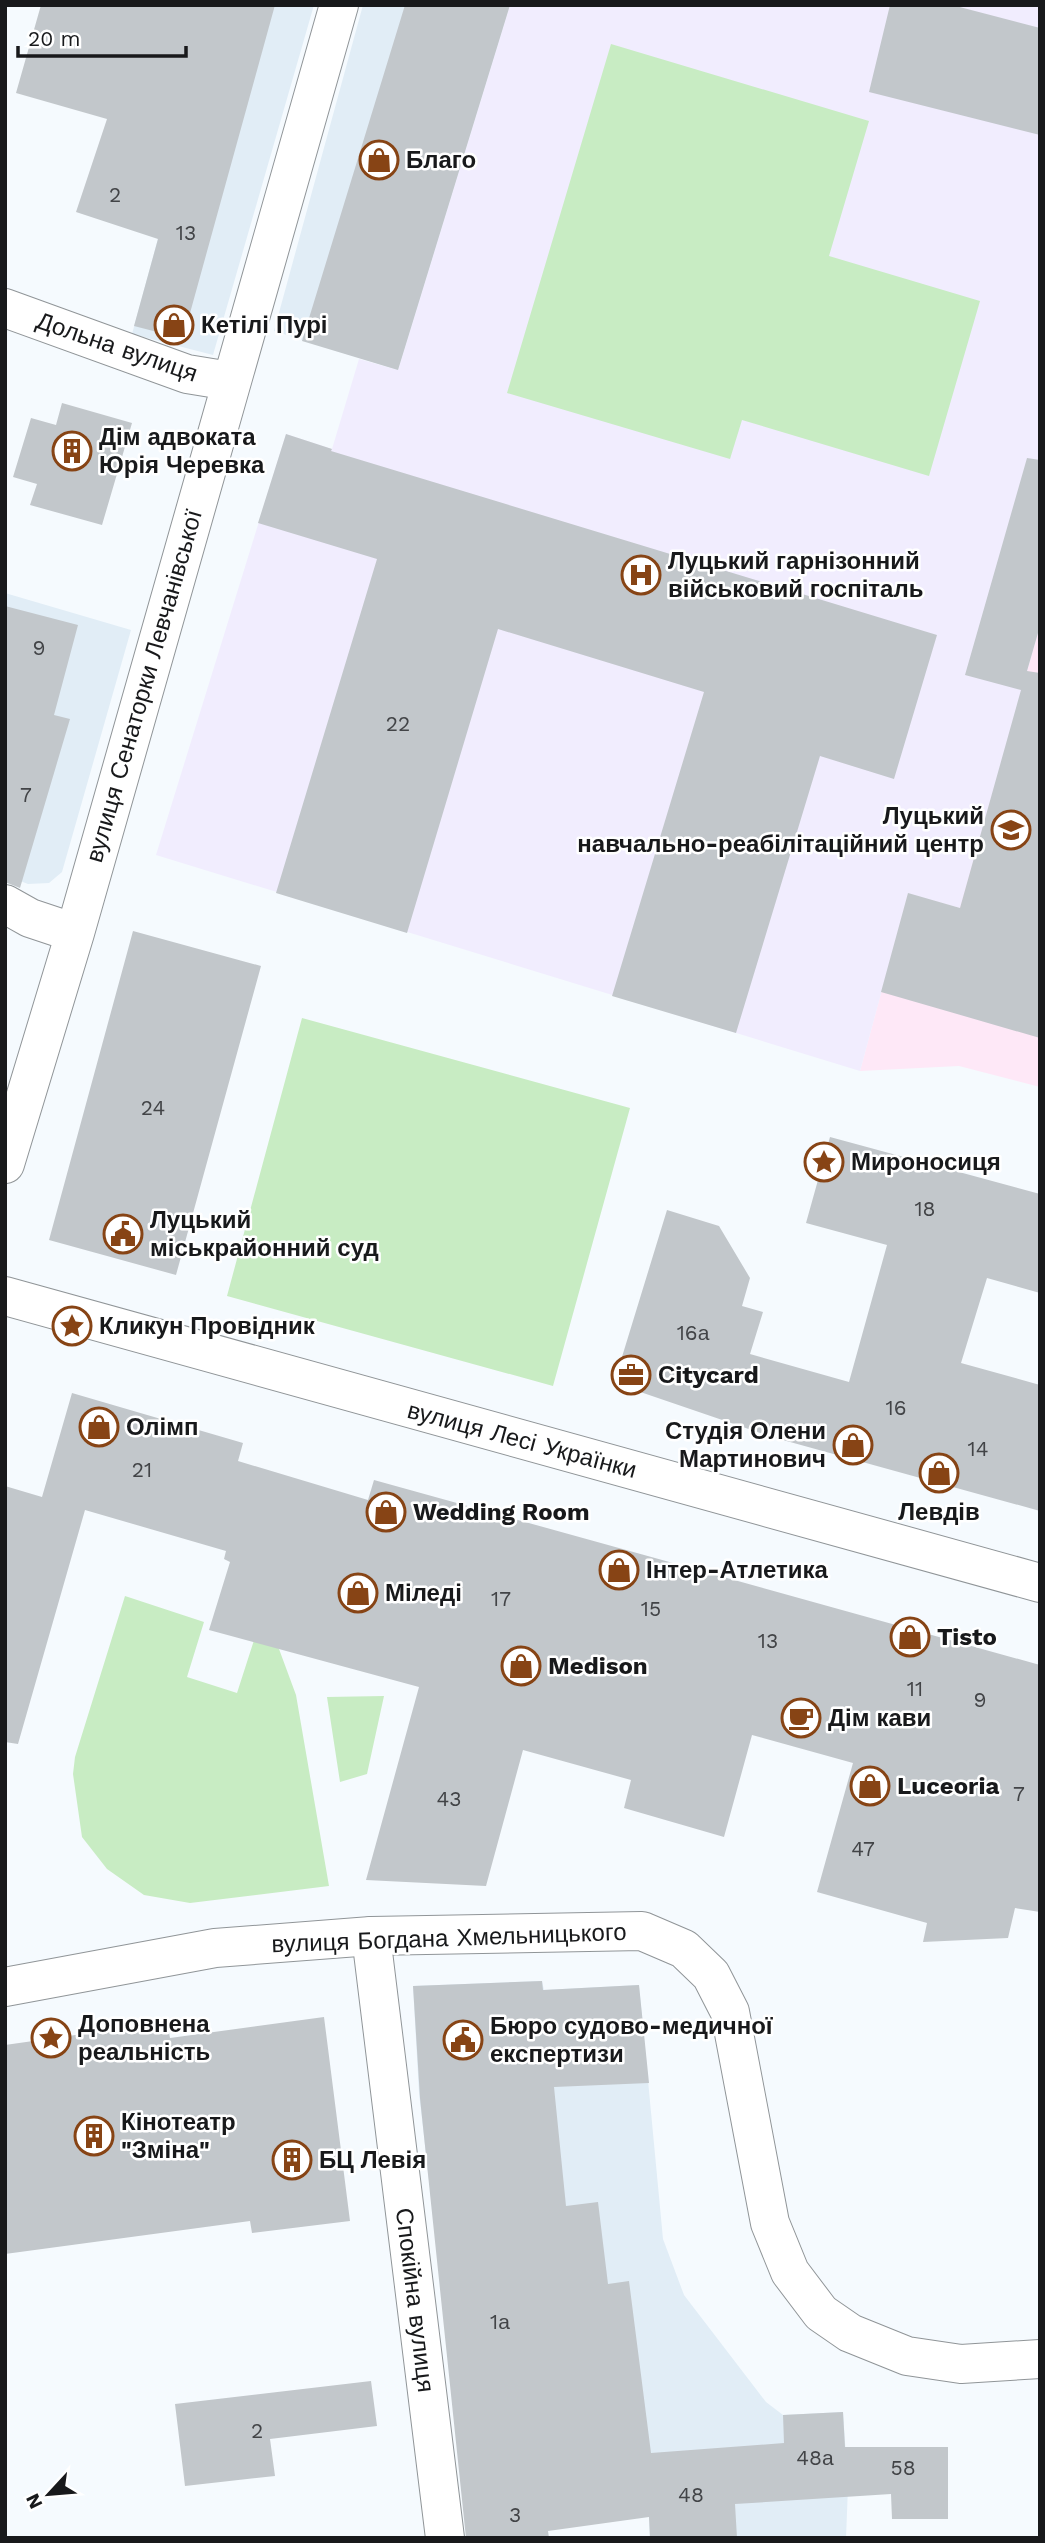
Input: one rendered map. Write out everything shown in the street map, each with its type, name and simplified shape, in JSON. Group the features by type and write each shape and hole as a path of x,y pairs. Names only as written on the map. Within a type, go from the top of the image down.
{"street":[{"name":"вулиця Сенаторки Левчанівської","path":"5,1164 75,933 339,5"},
{"name":"Дольна вулиця","path":"5,308 187,374 230,381"},
{"path":"5,904 30,918 75,933"},
{"name":"вулиця Лесі Українки","path":"5,1296 1040,1583"},
{"name":"вулиця Богдана Хмельницького","path":"5,1987 215,1948 371,1936 642,1931 684,1949 711,1975 730,2012 770,2223 790,2272 821,2313 850,2333 907,2356 961,2364 1040,2358"},
{"name":"Спокійна вулиця","path":"371,1936 445,2538"}],"shaded area":[{"path":"178,5 314,5 213,355 132,334 184,143"},
{"path":"363,5 510,5 398,370 274,331"},
{"name":"Луцький гарнізонний військовий госпіталь","path":"510,5 1040,5 1040,626 960,908 908,894 860,1071 156,855 286,434 332,449 359,359 398,370"},
{"path":"5,593 131,630 62,872 49,883 28,884 5,875"},
{"name":"Луцький навчально-реабілітаційний центр","path":"1040,626 1040,1087 959,1066 860,1071 908,893 959,908"},
{"path":"542,1981 544,1990 639,1985 663,2239 684,2295 766,2402 783,2415 843,2412 848,2487 846,2538 650,2538 646,2453 436,2241 419,2093 413,1986"}],"green space":[{"path":"611,44 869,121 829,256 980,301 929,476 742,420 730,459 507,393"},
{"path":"302,1018 630,1108 553,1386 227,1296"},
{"path":"125,1596 204,1622 187,1677 237,1693 256,1634 279,1649 296,1695 329,1886 190,1903 144,1895 107,1869 82,1837 73,1774 75,1757"},
{"path":"384,1696 367,1774 340,1782 327,1697"}],"building":[{"path":"41,5 275,5 187,324 165,334 134,326 158,239 76,212 107,119 16,93"},
{"path":"405,5 510,5 398,370 302,341"},
{"path":"890,5 952,5 1040,28 1040,135 869,92"},
{"name":"Дім адвоката Юрія Черевка","path":"62,403 132,423 102,525 30,505 37,484 13,477 31,418 56,425"},
{"path":"286,434 332,449 331,451 937,635 894,779 820,756 736,1033 612,996 704,692 498,629 407,933 276,893 377,559 258,523"},
{"name":"Луцький навчально-реабілітаційний центр","path":"1027,458 1040,460 1040,626 1027,671 1040,673 1040,1038 881,992 908,893 960,908 1021,690 965,675"},
{"path":"5,606 78,625 54,715 70,719 20,888 5,882"},
{"path":"133,931 261,966 176,1275 49,1240"},
{"path":"830,1137 1040,1194 1040,1293 987,1278 961,1363 1040,1385 1040,1511 772,1437 614,1383 667,1210 719,1226 750,1278 742,1306 763,1312 750,1354 849,1382 887,1245 806,1223"},
{"path":"72,1393 243,1443 238,1461 368,1500 374,1480 1040,1665 1040,1912 1015,1908 1008,1938 923,1942 927,1923 817,1892 853,1763 752,1735 724,1837 624,1808 631,1780 523,1750 486,1886 366,1880 419,1687 209,1630 230,1562 224,1559 226,1551 85,1510 18,1744 5,1742 5,1486 42,1497"},
{"path":"542,1981 543,1990 639,1985 649,2083 554,2087 566,2206 598,2202 608,2284 629,2281 651,2453 784,2443 783,2415 843,2412 845,2447 948,2447 948,2519 892,2519 891,2494 735,2504 737,2538 650,2538 649,2517 548,2531 549,2538 466,2538 420,2098 413,1986"},
{"path":"324,2017 350,2221 252,2233 250,2221 5,2254 5,2045 167,2022 170,2038"},
{"path":"371,2381 377,2426 270,2439 275,2476 185,2486 175,2404"}],"place":[{"name":"Благо","path":"379,160"},
{"name":"Кетілі Пурі","path":"174,325"},
{"name":"Дім адвоката Юрія Черевка","path":"72,451"},
{"name":"Луцький гарнізонний військовий госпіталь","path":"641,575"},
{"name":"Луцький навчально-реабілітаційний центр","path":"1011,830"},
{"name":"Мироносиця","path":"824,1162"},
{"name":"Луцький міськрайонний суд","path":"123,1234"},
{"name":"Кликун Провідник","path":"72,1326"},
{"name":"Сitycard","path":"631,1375"},
{"name":"Олімп","path":"99,1427"},
{"name":"Студія Олени Мартинович","path":"853,1445"},
{"name":"Левдів","path":"939,1473"},
{"name":"Wedding Room","path":"386,1512"},
{"name":"Інтер-Атлетика","path":"619,1570"},
{"name":"Міледі","path":"358,1593"},
{"name":"Tisto","path":"910,1637"},
{"name":"Medison","path":"521,1666"},
{"name":"Дім кави","path":"801,1718"},
{"name":"Luceoria","path":"870,1786"},
{"name":"Доповнена реальність","path":"51,2038"},
{"name":"Бюро судово-медичної експертизи","path":"463,2040"},
{"name":"Кінотеатр \"Зміна\"","path":"94,2136"},
{"name":"БЦ Левія","path":"292,2160"}]}
